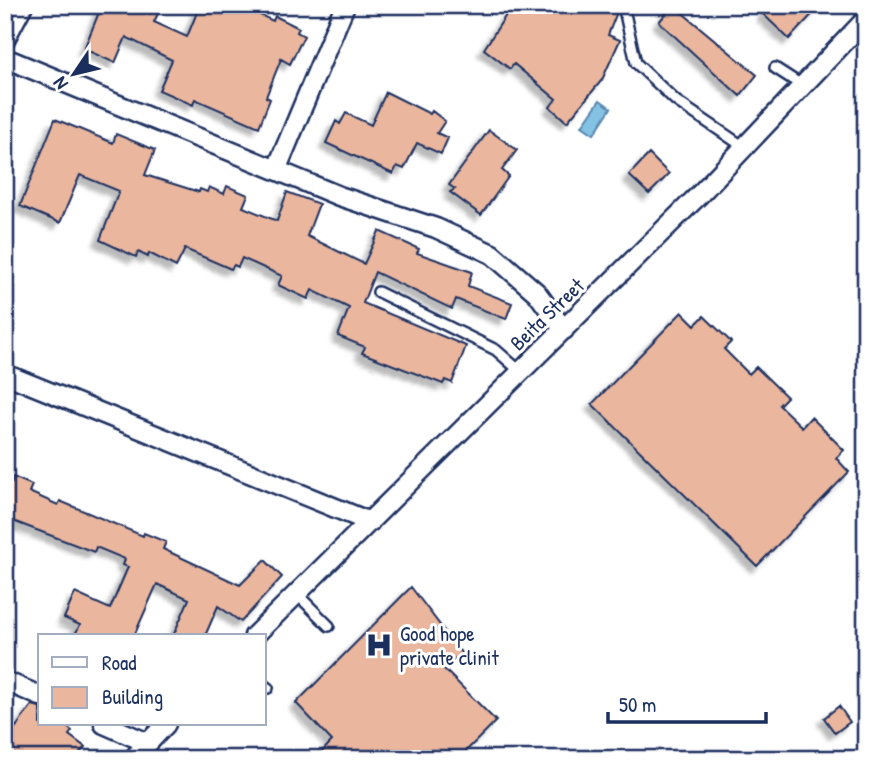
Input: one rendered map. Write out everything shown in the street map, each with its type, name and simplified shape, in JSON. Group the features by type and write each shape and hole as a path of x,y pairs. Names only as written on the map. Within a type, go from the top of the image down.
{"street":[{"path":"5,39 23,5"},
{"path":"276,168 345,5"},
{"name":"Beita Street","path":"256,634 564,330 866,19"},
{"path":"5,58 339,196 436,228 492,254 537,293 564,330"},
{"path":"5,374 370,522"},
{"path":"5,681 38,695"},
{"path":"109,726 148,743"},
{"path":"133,759 164,726"}],"lane":[{"path":"623,5 636,63 676,102 744,147"},
{"path":"775,68 803,86"},
{"path":"377,292 496,350 521,372"},
{"path":"297,594 329,626"}],"water":[{"path":"600,100 611,108 594,134 582,126"}],"building":[{"path":"102,5 162,5 154,22 187,37 200,5 238,5 273,21 275,16 299,28 297,32 304,36 290,64 281,59 266,97 270,99 259,127 195,99 193,105 159,90 172,60 126,37 115,63 84,49"},
{"path":"526,5 602,5 617,12 608,35 620,40 602,80 567,122 550,107 556,99 514,64 510,69 484,49 508,12 521,17"},
{"path":"673,5 757,75 740,96 659,22"},
{"path":"771,5 821,5 789,39 763,14"},
{"path":"386,92 430,114 432,111 445,121 437,133 448,138 441,154 417,143 404,169 397,166 393,174 326,143 336,121 340,124 346,113 371,125"},
{"path":"55,119 113,143 116,134 155,150 145,175 199,192 200,189 207,192 209,187 224,194 227,186 248,195 243,207 277,221 287,192 319,204 307,236 364,264 379,231 419,249 417,253 472,272 468,286 512,303 506,319 456,299 452,309 375,272 363,303 466,346 452,383 445,380 443,384 362,353 365,347 338,336 349,308 312,290 308,299 278,285 282,276 242,258 238,267 234,265 231,269 185,249 176,267 149,253 148,257 138,252 136,257 100,240 119,191 80,175 60,223 20,206"},
{"path":"489,130 517,150 502,170 509,176 481,215 450,192 455,189 449,185"},
{"path":"649,154 669,174 649,194 629,175"},
{"path":"682,312 695,325 704,316 731,342 724,349 749,374 756,367 787,397 779,405 802,427 811,417 844,450 836,458 849,472 757,566 592,404"},
{"path":"13,477 32,485 29,492 58,505 60,501 143,536 144,533 166,542 163,549 240,585 265,560 282,577 241,622 218,606 206,634 174,634 189,599 157,584 135,634 75,634 80,625 64,618 75,593 110,609 128,567 123,565 125,559 96,547 94,552 5,518 5,480 12,482"},
{"path":"411,587 462,654 442,667 496,721 458,759 315,759 332,741 296,703"},
{"path":"32,705 38,706 38,726 66,726 72,731 69,735 85,747 75,759 5,759 5,719 16,727"},
{"path":"839,706 850,722 835,733 824,718"}],"place":[{"name":"Good hope private clinit","path":"379,645"}]}
